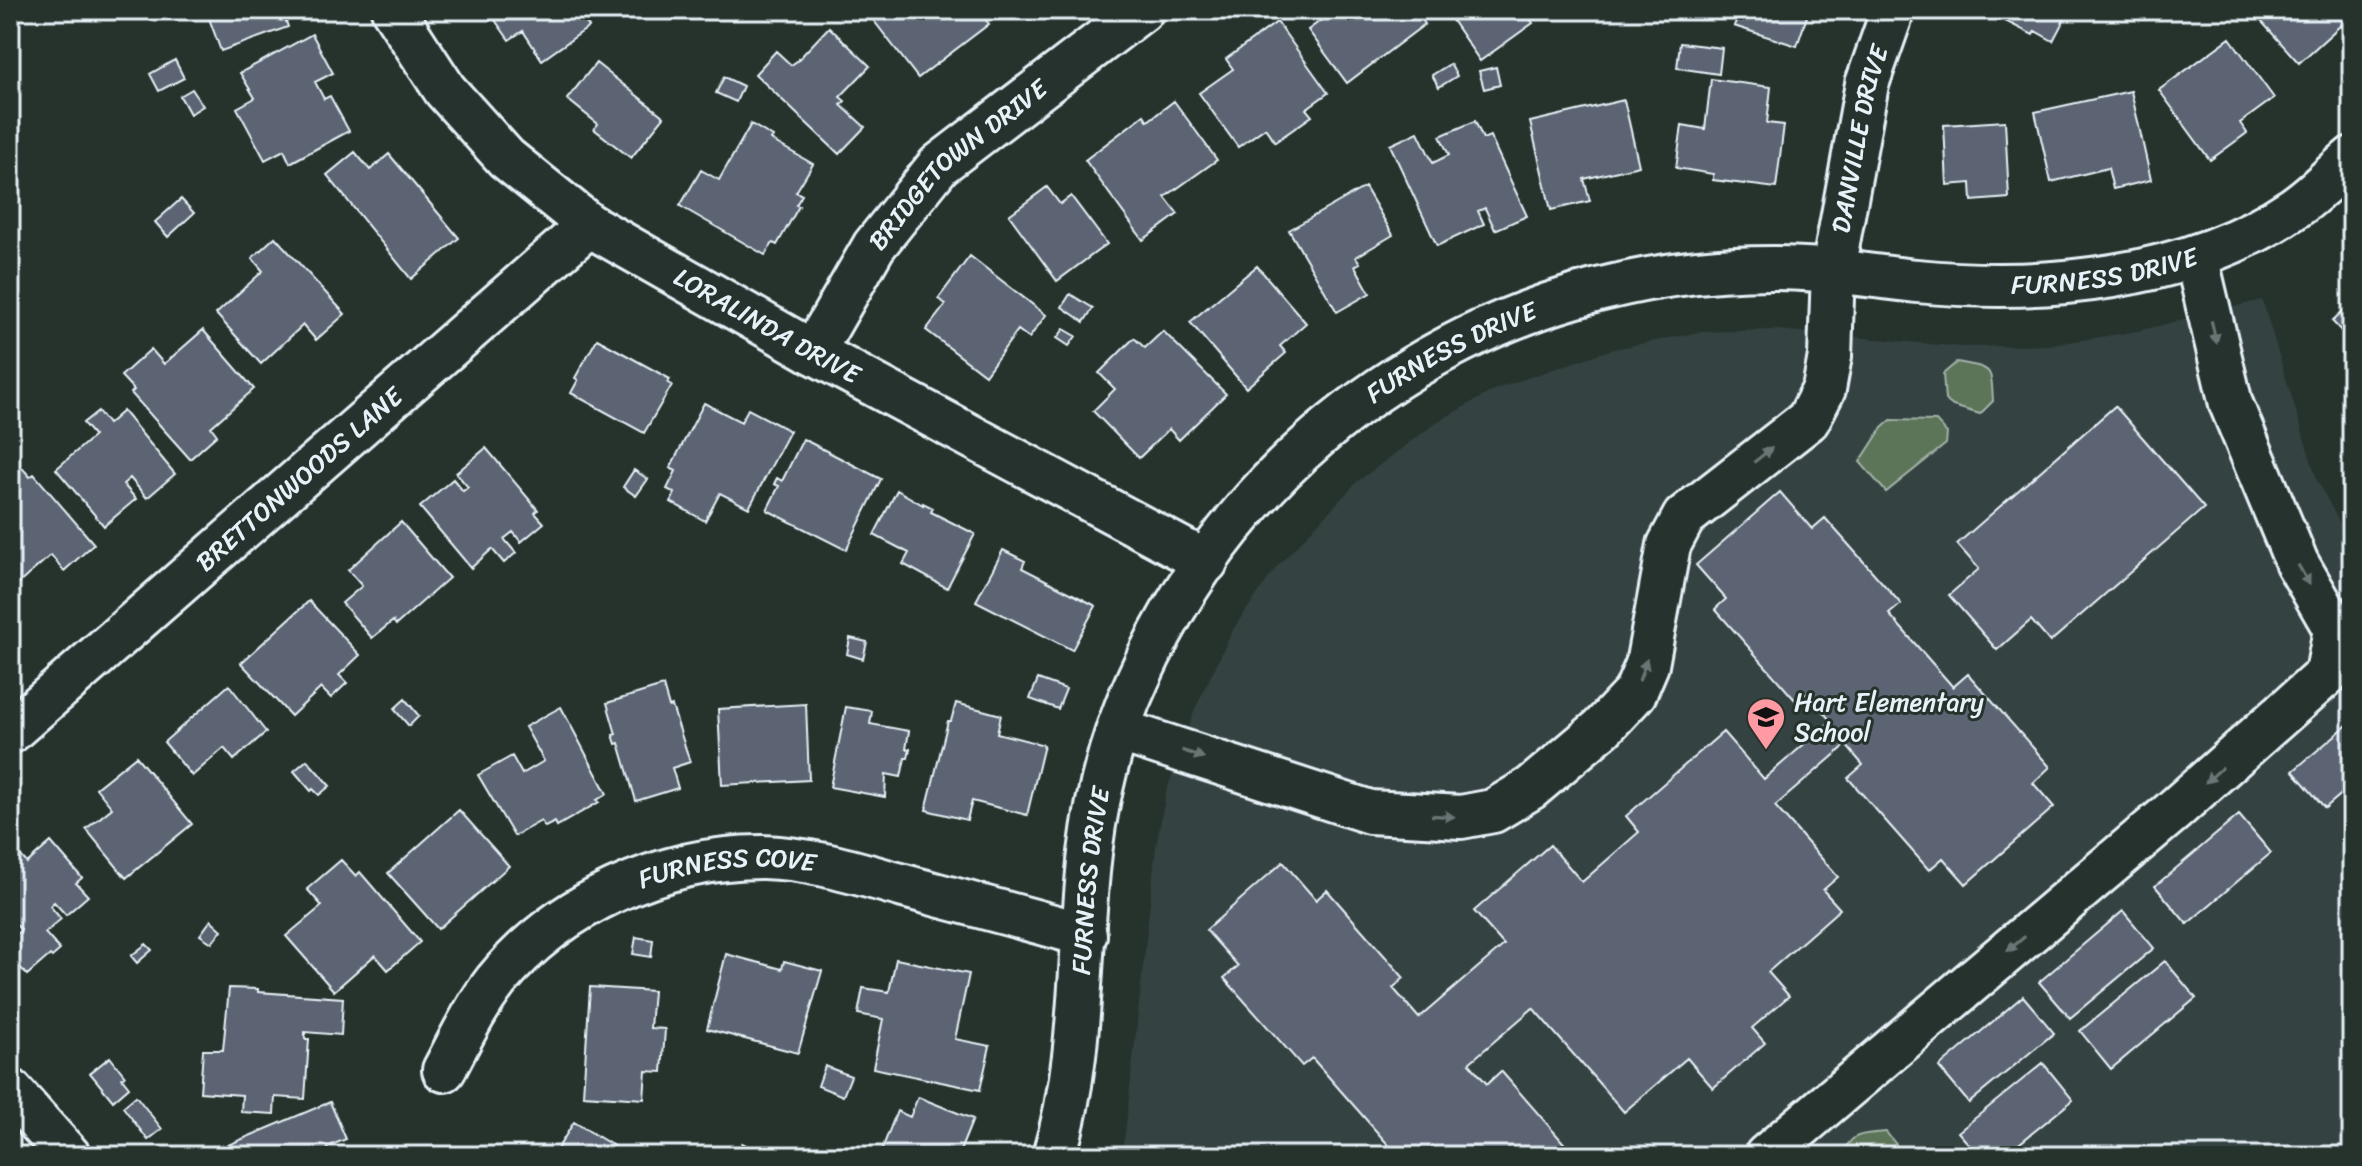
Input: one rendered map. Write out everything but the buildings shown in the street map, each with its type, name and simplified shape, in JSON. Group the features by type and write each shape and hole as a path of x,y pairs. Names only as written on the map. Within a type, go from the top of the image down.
{"street":[{"name":"LORALINDA DRIVE","path":"393,10 445,90 506,158 589,225 813,352 1206,562"},
{"name":"BRIDGETOWN DRIVE","path":"813,352 874,246 939,165 1142,10"},
{"name":"DANVILLE DRIVE","path":"1118,730 1370,812 1461,817 1493,811 1531,788 1602,728 1635,693 1647,665 1669,545 1684,517 1808,420 1824,389 1830,356 1833,270 1867,84 1893,10"},
{"name":"FURNESS DRIVE","path":"1054,1156 1072,1082 1090,853 1103,781 1118,730 1137,681 1183,594 1245,510 1285,466 1339,417 1393,379 1450,346 1509,318 1572,296 1636,280 1724,269 1833,270 1918,281 1983,285 2051,284 2115,275 2196,256 2247,236 2296,206 2352,158"},
{"name":"BRETTONWOODS LANE","path":"10,732 589,225"},
{"path":"1766,1156 2172,812 2327,674 2335,629 2297,563 2231,404 2196,256"},
{"name":"FURNESS COVE","path":"444,1070 477,1009 497,980 565,917 640,879 689,866 763,857 820,863 1085,935"},
{"path":"10,1090 69,1156"}],"shaded area":[{"name":"Hart Elementary School","path":"2262,300 2317,480 2352,546 2352,1156 1120,1156 1125,1135 1156,847 1166,793 1195,709 1234,628 1276,568 1357,482 1437,422 1498,388 1610,350 1700,332 1777,330 1962,347 2051,345 2138,331"}],"green space":[{"path":"1957,362 1983,368 1990,375 1993,401 1980,414 1953,406 1945,400 1943,374"},
{"path":"1891,420 1936,421 1947,433 1946,444 1886,492 1860,462 1882,428"},
{"path":"1886,1132 1898,1147 1894,1156 1842,1156 1854,1138"}],"place":[{"name":"Hart Elementary School","path":"1766,751"}]}
